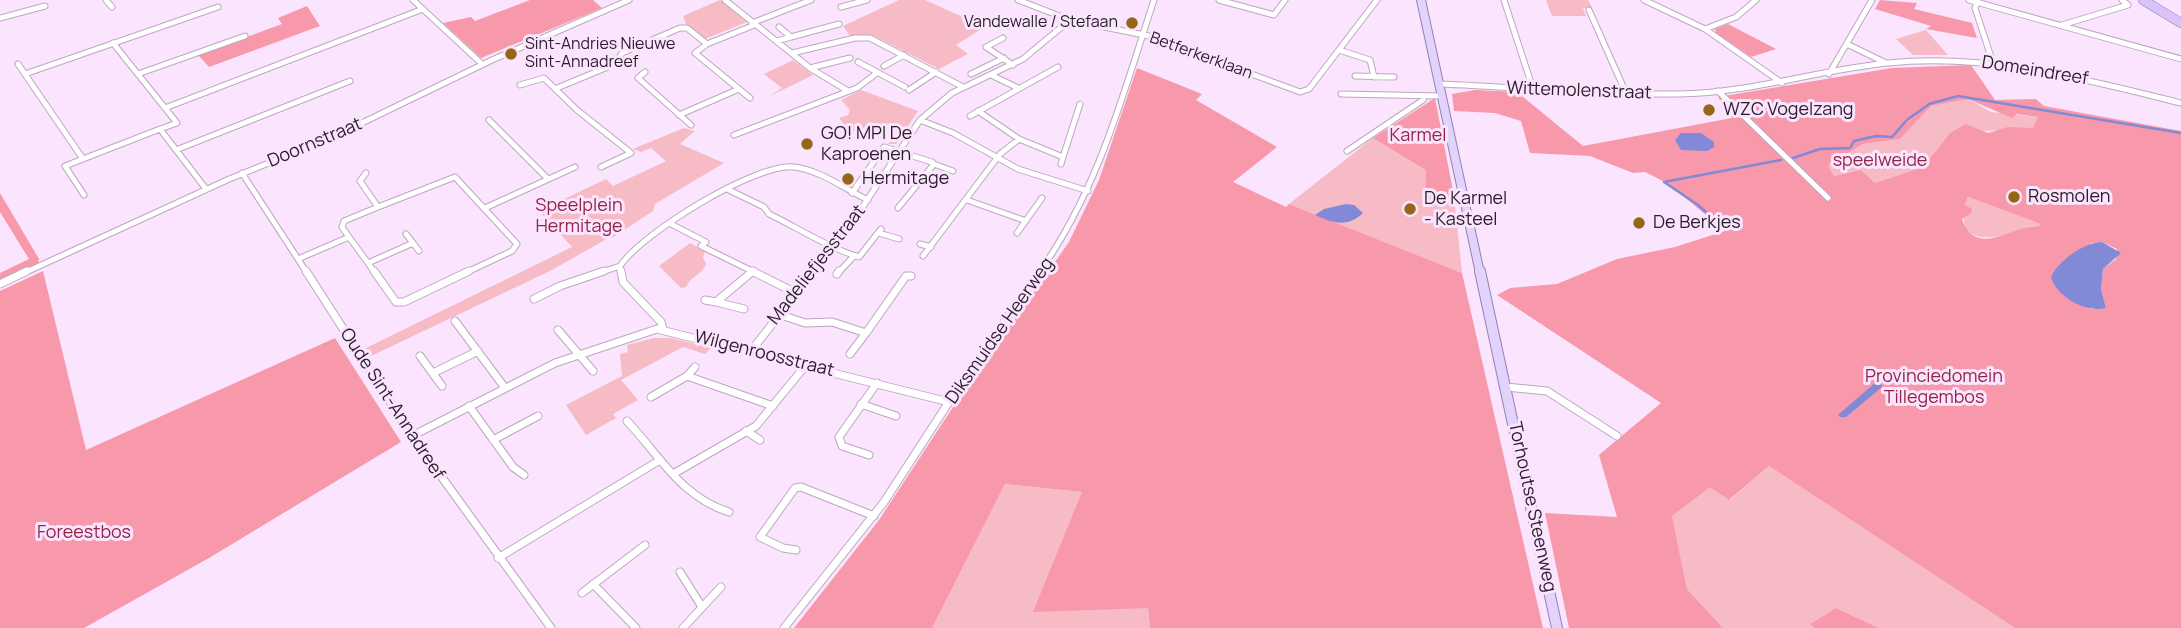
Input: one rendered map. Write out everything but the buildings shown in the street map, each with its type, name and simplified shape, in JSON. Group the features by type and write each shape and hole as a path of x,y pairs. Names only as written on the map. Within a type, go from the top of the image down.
{"highway":[{"path":"2143,0 2181,23"},
{"path":"2154,0 2181,16"}],"main road":[{"name":"Torhoutse Steenweg","path":"1421,0 1557,628"}],"street":[{"path":"106,0 112,7"},
{"path":"413,0 482,65"},
{"name":"Doornstraat","path":"0,284 242,173 337,135 482,65 629,0"},
{"path":"728,2 738,0"},
{"path":"750,97 695,52 707,44 752,26 753,22 811,0"},
{"path":"841,7 867,0"},
{"name":"Betferkerklaan","path":"1018,0 1070,20 1141,34 1303,92 1311,88 1339,50"},
{"name":"Diksmuidse Heerweg","path":"783,628 874,516 949,402 1055,253 1088,191 1105,149 1154,0"},
{"path":"1219,0 1274,15 1285,0"},
{"path":"1374,77 1370,60 1339,50 1377,0"},
{"path":"1504,0 1533,89"},
{"path":"1644,0 1705,29 1782,83"},
{"path":"1705,29 1736,17 1756,0"},
{"path":"1829,74 1872,0"},
{"path":"1969,0 2181,59"},
{"path":"2060,26 2128,5 2122,0"},
{"path":"1978,1 1975,8 1980,30 1993,63"},
{"path":"728,2 810,68 848,91"},
{"path":"0,18 45,6"},
{"path":"25,74 218,7"},
{"path":"165,108 423,9"},
{"path":"1589,10 1594,16 1626,93"},
{"name":"Madeliefjesstraat","path":"751,351 778,314 835,247 920,120 963,87 1013,65 1070,20"},
{"path":"777,41 839,24"},
{"path":"779,27 790,37"},
{"path":"555,89 615,64 622,52 680,28 687,28 707,44"},
{"path":"138,75 245,36"},
{"path":"792,53 865,37 963,87"},
{"path":"1003,38 986,47 1013,65"},
{"path":"84,195 65,166 177,123 113,43"},
{"name":"Domeindreef","path":"1847,44 1887,63"},
{"path":"884,66 904,55"},
{"path":"810,68 850,58"},
{"path":"971,74 1004,58"},
{"name":"Domeindreef","path":"1829,74 1887,63 1935,60 1993,63 2083,78 2181,103"},
{"path":"858,62 907,88 936,72"},
{"path":"19,64 83,159"},
{"path":"970,116 1058,67"},
{"path":"645,72 638,78 691,125"},
{"path":"734,135 848,91 875,77 877,73"},
{"name":"Wittemolenstraat","path":"1440,84 1626,93 1718,91 1829,74"},
{"path":"991,75 1018,88"},
{"path":"1355,76 1394,77"},
{"path":"520,85 544,78 555,89 560,90 569,99 569,103 596,128 606,129 631,153 601,167"},
{"path":"176,150 350,80"},
{"path":"680,115 739,89"},
{"path":"1718,91 1828,198"},
{"path":"1341,94 1442,96"},
{"path":"1347,151 1423,100 1424,96"},
{"path":"978,111 1019,139 1062,160 1080,104"},
{"path":"489,120 548,179"},
{"path":"920,120 954,130 997,159 1063,187 1088,191"},
{"path":"160,130 206,189"},
{"path":"923,256 997,159 1019,139"},
{"path":"852,192 881,149 900,150 953,171"},
{"path":"903,205 934,164"},
{"path":"485,208 576,167"},
{"path":"534,299 559,286 620,267 628,254 671,224 727,189 770,171 789,167 802,170 868,200"},
{"name":"Oude Sint-Annadreef","path":"242,173 412,436 551,628"},
{"path":"366,173 361,184 378,206"},
{"path":"453,176 516,242 516,247 404,302 394,301 342,227 344,221 378,206 453,176"},
{"path":"727,189 764,206 769,214 835,247 838,251 854,256 859,257 880,231 899,239"},
{"path":"1017,233 1042,198"},
{"path":"967,200 999,208 1008,215 1026,220"},
{"path":"671,224 706,242 701,246 796,293"},
{"path":"406,234 419,251"},
{"path":"298,259 349,237"},
{"path":"368,263 413,243"},
{"path":"920,244 930,247"},
{"path":"837,274 854,256"},
{"path":"620,267 623,282 661,322 663,329"},
{"path":"716,302 754,271"},
{"path":"850,354 906,276 911,276"},
{"path":"705,300 744,309"},
{"path":"778,314 804,323 832,322 866,333"},
{"path":"456,321 505,388"},
{"name":"Wilgenroosstraat","path":"412,436 580,352 663,329 949,402"},
{"path":"558,330 572,350 580,352 593,371"},
{"path":"433,373 478,351"},
{"path":"420,356 442,386"},
{"path":"673,474 756,426 806,365"},
{"path":"652,397 687,376 695,367"},
{"path":"687,376 773,405"},
{"path":"869,455 842,446 839,437 877,383"},
{"path":"1506,387 1539,389 1558,396 1617,436"},
{"path":"861,404 896,416"},
{"path":"470,406 513,467 524,475"},
{"path":"493,440 538,416"},
{"path":"627,421 698,502 729,512"},
{"path":"746,431 761,440"},
{"path":"498,558 541,533 545,527 660,460"},
{"path":"796,550 783,548 760,537 795,488 802,487 874,516"},
{"path":"582,593 645,545"},
{"path":"680,572 702,607"},
{"path":"593,584 621,616 636,628"},
{"path":"682,628 721,587"}],"green space":[{"path":"530,0 593,0 602,8 481,58 443,23 471,17 475,21"},
{"path":"720,0 747,22 705,39 686,24 683,16"},
{"path":"899,0 925,0 972,21 978,18 991,23 956,45 968,54 939,69 874,36 850,36 843,26"},
{"path":"1546,0 1588,0 1592,7 1583,8 1586,16 1552,16"},
{"path":"1880,0 1917,3 1914,9 1972,23 1977,38 1926,29 1931,26 1875,9"},
{"path":"307,6 320,26 209,67 198,55 282,24 278,18"},
{"path":"1728,24 1776,49 1751,57 1716,33 1715,29"},
{"path":"1926,30 1948,55 1913,55 1896,39"},
{"path":"793,60 813,75 770,96 782,88 764,74"},
{"name":"Provinciedomein Tillegembos","path":"1971,65 1995,100 2036,99 2044,106 2181,131 2181,628 2015,628 1769,466 1729,500 1710,487 1672,516 1687,589 1723,628 1569,628 1545,513 1617,517 1599,455 1661,403 1497,295 1510,288 1557,284 1617,259 1675,247 1725,231 1669,184 1645,172 1633,173 1590,156 1530,153 1521,121 1495,113 1454,111 1452,94 1475,90 1517,92 1583,146 1732,118 1718,97 1892,68","holes":["1968,99 2012,118 2017,114 2038,117 2033,128 2008,127 1988,133 1966,124 1950,133 1923,167 1875,183 1861,170 1834,176 1828,165 1863,144 1900,139 1931,106","1968,197 2041,225 1999,237 1981,239 1967,230 1962,219 1971,213 1972,209 1965,205","2102,242 2117,249 2116,259 2103,269 2101,289 2106,308 2091,309 2063,295 2091,243"]},
{"path":"1137,68 1202,94 1196,100 1277,147 1233,182 1286,207 1289,204 1462,273 1543,628 1150,628 1148,608 1033,612 1082,492 1005,484 932,628 794,628 879,520 955,404 1069,242 1099,180"},
{"path":"861,90 918,111 896,144 888,144 900,130 869,122 859,133 848,130 839,118 848,115 850,110 841,100"},
{"name":"Karmel","path":"1435,98 1454,196 1426,193 1426,170 1373,138"},
{"name":"speelweide","path":"1968,99 1991,112 2038,117 2034,128 1950,133 1923,167 1875,183 1861,170 1834,176 1828,165 1863,144 1900,139 1931,106"},
{"name":"Speelplein Hermitage","path":"684,128 695,131 680,144 724,163 655,204 653,211 612,238 552,270 371,356 366,348 572,247 539,211 606,179 613,186 666,161 651,148 641,152 633,149"},
{"path":"1374,137 1427,170 1426,192 1454,196 1462,273 1289,204"},
{"path":"0,193 39,259 38,263 0,280 0,273 29,259 0,212"},
{"path":"1968,197 2041,225 1999,236 1974,235 1966,228 1964,216"},
{"path":"690,243 705,251 703,257 706,264 686,287 681,288 659,266"},
{"name":"Foreestbos","path":"43,271 86,450 335,338 401,442 209,558 84,628 0,628 0,291"},
{"path":"654,338 671,338 711,348 705,354 683,347 621,380 638,400 613,414 616,418 586,435 566,405 622,376 620,354 628,352 627,345"},
{"path":"1769,466 2015,628 1879,628 1836,608 1810,624 1814,628 1723,628 1687,589 1672,516 1710,486 1730,500"},
{"path":"1005,484 1082,492 1148,608 1150,628 932,628"},
{"path":"1836,608 1879,628 1814,628 1810,624"}],"water":[{"path":"1681,133 1701,133 1714,142 1714,147 1707,151 1681,150 1675,140"},
{"path":"1354,205 1363,213 1351,221 1340,223 1315,215 1324,209"},
{"path":"2102,242 2121,253 2103,269 2101,289 2106,308 2081,306 2059,291 2051,277 2073,254 2088,245"},
{"path":"1876,382 1882,383 1882,387 1846,417 1838,415"}],"waterway":[{"path":"1929,104 1958,96 2181,133"},
{"path":"1908,119 1928,105"},
{"path":"1790,159 1820,149 1850,148 1854,141 1876,136 1892,137 1906,121"},
{"path":"1725,229 1698,205 1664,182 1781,160"}],"place":[{"name":"Vandewalle / Stefaan","path":"1132,23"},
{"name":"Sint-Andries Nieuwe Sint-Annadreef","path":"511,54"},
{"name":"WZC Vogelzang","path":"1709,110"},
{"name":"GO! MPI De Kaproenen","path":"807,144"},
{"name":"Hermitage","path":"848,179"},
{"name":"Rosmolen","path":"2014,197"},
{"name":"De Karmel - Kasteel","path":"1410,209"},
{"name":"De Berkjes","path":"1639,223"}]}
